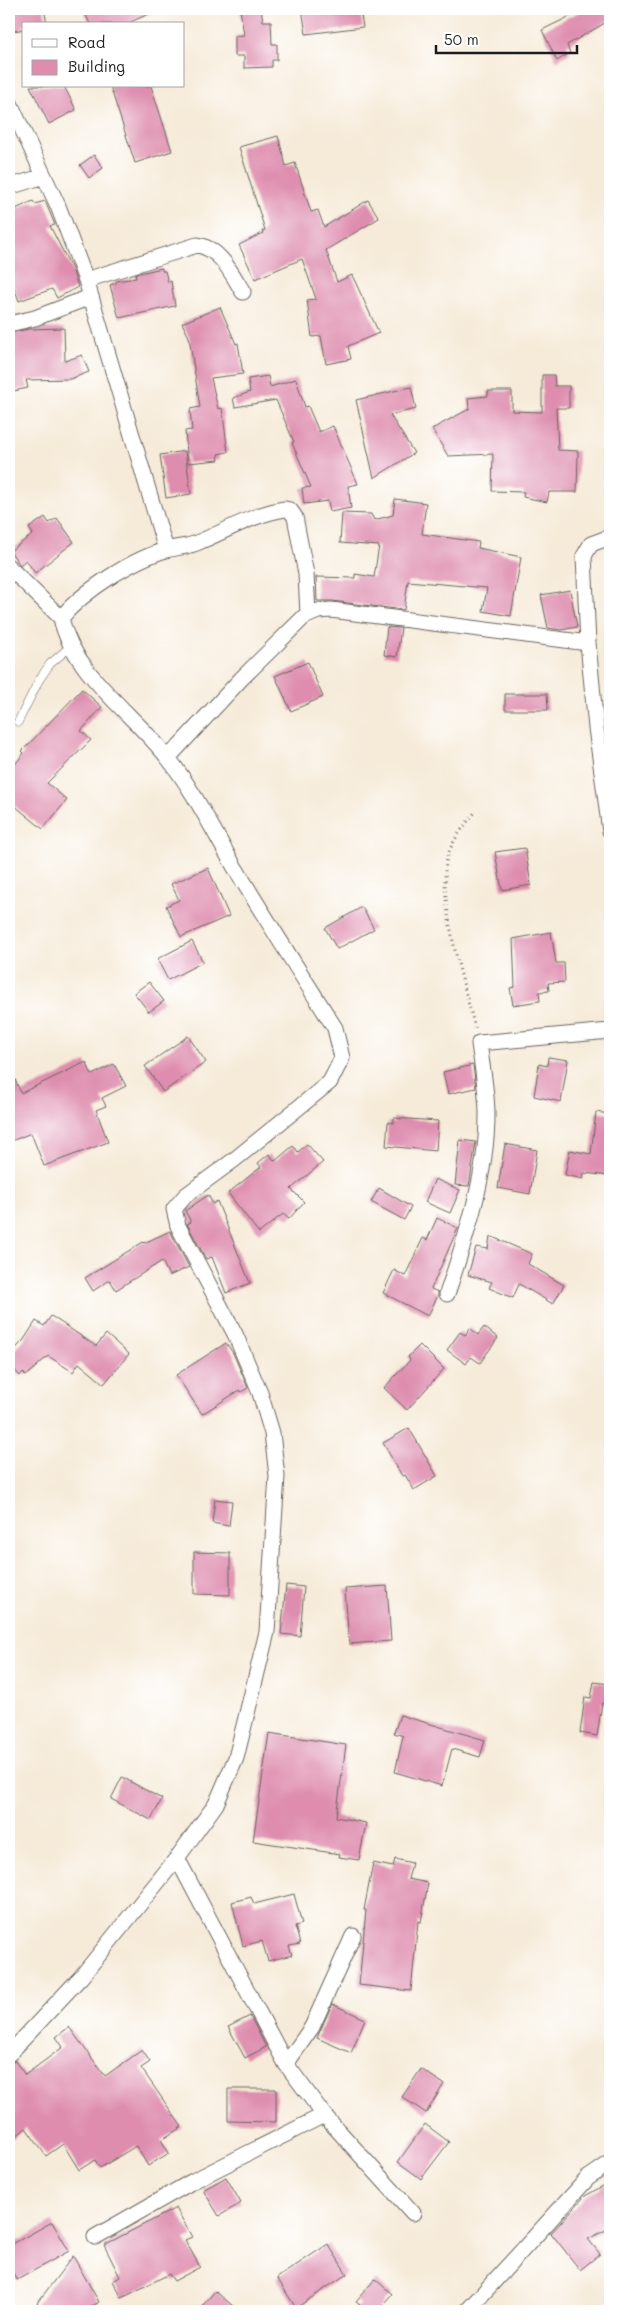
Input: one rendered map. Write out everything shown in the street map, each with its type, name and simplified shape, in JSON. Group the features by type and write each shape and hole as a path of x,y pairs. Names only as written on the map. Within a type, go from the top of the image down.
{"street":[{"path":"9,101 73,242 166,550"},
{"path":"9,187 44,176"},
{"path":"86,280 197,245 207,246 215,252 244,292"},
{"path":"9,324 34,318 90,297"},
{"path":"61,618 73,604 138,560 166,550 196,544 280,510 290,510 295,517 306,574 308,616"},
{"path":"610,537 591,544 584,556 588,643 596,728 610,831"},
{"path":"9,567 61,618 64,631 71,646 101,687 168,758 335,1028 342,1058 330,1082 234,1160 186,1195 174,1209 178,1226 235,1334 260,1393 272,1432 278,1476 267,1632 236,1758 216,1804 177,1858 63,1997 9,2054"},
{"path":"168,758 241,679 308,616 318,611 331,610 588,643"},
{"path":"447,1294 475,1210 487,1130 486,1089 478,1043 610,1031"},
{"path":"177,1858 286,2064 324,2114 413,2213"},
{"path":"286,2064 312,2027 353,1936"},
{"path":"95,2237 193,2180 324,2114"},
{"path":"467,2311 588,2178 610,2163"}],"lane":[{"path":"18,722 39,680 50,664 71,646"}],"path":[{"path":"476,811 459,832 448,853 445,882 452,934 478,1043"}],"building":[{"path":"9,9 44,9 47,22 22,22 22,29 9,32"},
{"path":"83,9 160,9 131,22 89,22"},
{"path":"240,9 261,9 263,21 271,21 272,44 277,44 277,60 272,60 272,67 244,68 244,56 235,56 235,36 244,35"},
{"path":"302,9 360,9 363,27 306,34"},
{"path":"585,9 610,9 610,20 567,45 570,53 557,61 542,30"},
{"path":"31,88 65,88 76,110 49,124"},
{"path":"111,88 152,88 172,151 135,163"},
{"path":"278,136 286,166 295,163 311,212 318,210 324,227 368,200 379,218 326,250 337,282 352,275 379,333 348,346 351,359 326,364 321,336 312,337 307,300 316,299 302,259 255,279 239,245 263,233 262,231 265,230 239,147"},
{"path":"94,155 103,168 89,178 80,165"},
{"path":"33,201 35,204 45,201 55,225 50,226 72,269 78,287 57,298 52,289 19,301 9,274 9,212"},
{"path":"162,268 162,271 165,271 168,282 171,281 175,306 119,318 110,285 116,283 116,281 136,278 135,274"},
{"path":"220,307 236,344 238,343 243,374 211,378 218,409 222,408 228,452 218,454 219,460 188,463 185,431 192,430 190,409 200,407 189,337 182,323"},
{"path":"64,328 65,361 82,355 89,372 70,379 26,380 28,388 9,392 9,333 29,329"},
{"path":"542,375 554,375 555,386 569,386 569,408 556,408 558,450 578,451 577,492 549,492 547,502 523,497 524,492 492,491 493,454 448,456 432,429 469,409 468,398 488,396 488,391 512,391 512,411 542,412"},
{"path":"268,376 270,387 296,379 305,407 308,406 319,432 333,426 358,484 348,486 351,508 330,512 328,501 304,504 302,488 311,487 276,400 235,407 233,398 250,392 248,379"},
{"path":"411,387 416,409 390,415 414,453 374,478 356,400"},
{"path":"185,451 191,494 166,498 160,455"},
{"path":"395,499 426,503 422,534 479,542 478,548 521,557 511,616 483,611 487,588 408,581 404,610 332,601 317,601 316,577 355,578 355,574 374,577 379,546 340,543 342,513 371,514 374,520 393,515"},
{"path":"45,517 49,523 57,518 74,542 35,573 26,560 20,565 10,551 33,534 29,528"},
{"path":"570,590 577,627 561,630 548,628 541,595"},
{"path":"387,627 401,628 397,657 384,655"},
{"path":"308,662 323,697 291,711 275,676"},
{"path":"82,689 102,707 81,731 91,740 47,783 67,800 43,829 9,801 9,772 24,753 22,751"},
{"path":"505,694 547,694 548,710 505,710"},
{"path":"525,848 531,885 502,890 495,852"},
{"path":"208,868 229,916 181,937 166,906 179,900 171,884"},
{"path":"362,907 374,929 337,949 325,928"},
{"path":"551,932 556,963 564,963 565,982 548,983 549,991 539,992 540,1001 513,1005 510,988 515,987 513,939"},
{"path":"192,941 203,962 168,980 157,959"},
{"path":"149,982 164,1001 149,1012 134,993"},
{"path":"188,1036 206,1062 163,1092 145,1066"},
{"path":"548,1057 568,1060 561,1102 534,1096 539,1064 547,1066"},
{"path":"86,1062 92,1075 114,1064 126,1086 102,1098 106,1106 96,1110 108,1142 44,1166 31,1133 9,1142 9,1066 21,1093"},
{"path":"473,1065 476,1088 448,1094 443,1072"},
{"path":"596,1112 610,1114 610,1176 584,1173 583,1179 565,1175 570,1150 591,1154"},
{"path":"394,1118 438,1121 436,1151 386,1146 388,1122 394,1123"},
{"path":"460,1140 476,1142 469,1186 455,1185"},
{"path":"307,1144 323,1162 291,1189 304,1202 289,1219 283,1214 259,1233 228,1193 261,1167 258,1163 269,1154 275,1161 293,1146 298,1152"},
{"path":"505,1144 537,1150 530,1194 498,1188"},
{"path":"435,1179 460,1190 450,1213 425,1202"},
{"path":"379,1188 411,1207 404,1220 371,1202"},
{"path":"208,1195 213,1204 217,1201 250,1283 226,1293 212,1257 206,1259 187,1224 191,1222 185,1211"},
{"path":"437,1218 458,1228 431,1289 438,1292 438,1295 428,1316 383,1293 394,1270 405,1276 423,1238 427,1240"},
{"path":"170,1231 189,1267 169,1276 162,1261 116,1290 110,1280 93,1291 85,1278 143,1242"},
{"path":"490,1236 532,1254 528,1264 564,1285 553,1304 519,1284 513,1298 489,1288 492,1282 468,1275 476,1247 488,1249"},
{"path":"51,1316 96,1346 106,1334 129,1354 104,1384 79,1363 73,1372 48,1356 26,1376 23,1372 20,1376 9,1364 9,1355 23,1341 36,1321 44,1326"},
{"path":"484,1327 498,1338 480,1363 471,1357 466,1364 447,1350 460,1332 465,1335 470,1328 478,1335"},
{"path":"226,1343 233,1353 248,1388 241,1392 240,1390 202,1414 176,1375"},
{"path":"420,1345 444,1369 407,1410 384,1388 410,1360 408,1357"},
{"path":"409,1428 437,1476 414,1490 405,1475 402,1476 383,1443"},
{"path":"215,1499 232,1501 229,1526 212,1523"},
{"path":"194,1552 230,1553 230,1595 194,1594"},
{"path":"286,1585 304,1587 300,1636 281,1634"},
{"path":"387,1586 391,1641 349,1644 345,1589"},
{"path":"594,1682 610,1684 610,1704 602,1703 597,1736 580,1733 585,1697 591,1698"},
{"path":"400,1715 485,1740 480,1757 452,1749 442,1786 395,1772 403,1736 394,1733"},
{"path":"269,1733 346,1745 336,1817 366,1823 359,1860 339,1857 340,1854 253,1841"},
{"path":"122,1777 162,1799 151,1820 111,1799"},
{"path":"395,1859 412,1863 408,1879 428,1883 421,1922 418,1921 411,1991 359,1985 366,1910 364,1910 373,1863 393,1867"},
{"path":"294,1894 302,1924 295,1926 300,1944 289,1946 292,1955 268,1961 262,1941 243,1946 232,1902 251,1897 254,1904"},
{"path":"332,2004 365,2019 351,2053 317,2038"},
{"path":"250,2016 266,2047 245,2058 228,2027"},
{"path":"69,2027 105,2076 142,2050 150,2062 141,2068 182,2127 161,2140 169,2153 148,2166 136,2146 100,2168 95,2160 79,2170 63,2144 46,2156 26,2128 9,2142 9,2063 15,2061 25,2075 63,2047 56,2037"},
{"path":"421,2069 444,2084 426,2113 402,2097"},
{"path":"228,2089 276,2089 276,2122 228,2121"},
{"path":"425,2124 449,2142 421,2179 398,2162"},
{"path":"226,2177 241,2203 219,2216 203,2190"},
{"path":"610,2182 610,2228 588,2239 600,2254 580,2270 551,2233 585,2196"},
{"path":"176,2208 192,2237 185,2240 200,2267 174,2281 169,2274 122,2298 113,2281 120,2277 104,2245"},
{"path":"52,2222 69,2251 17,2280 9,2266 9,2246"},
{"path":"328,2244 347,2274 296,2308 277,2278"},
{"path":"73,2256 99,2302 84,2311 31,2311"},
{"path":"375,2279 392,2294 377,2311 353,2311 360,2304 356,2301"},
{"path":"215,2291 239,2311 198,2311"}]}
